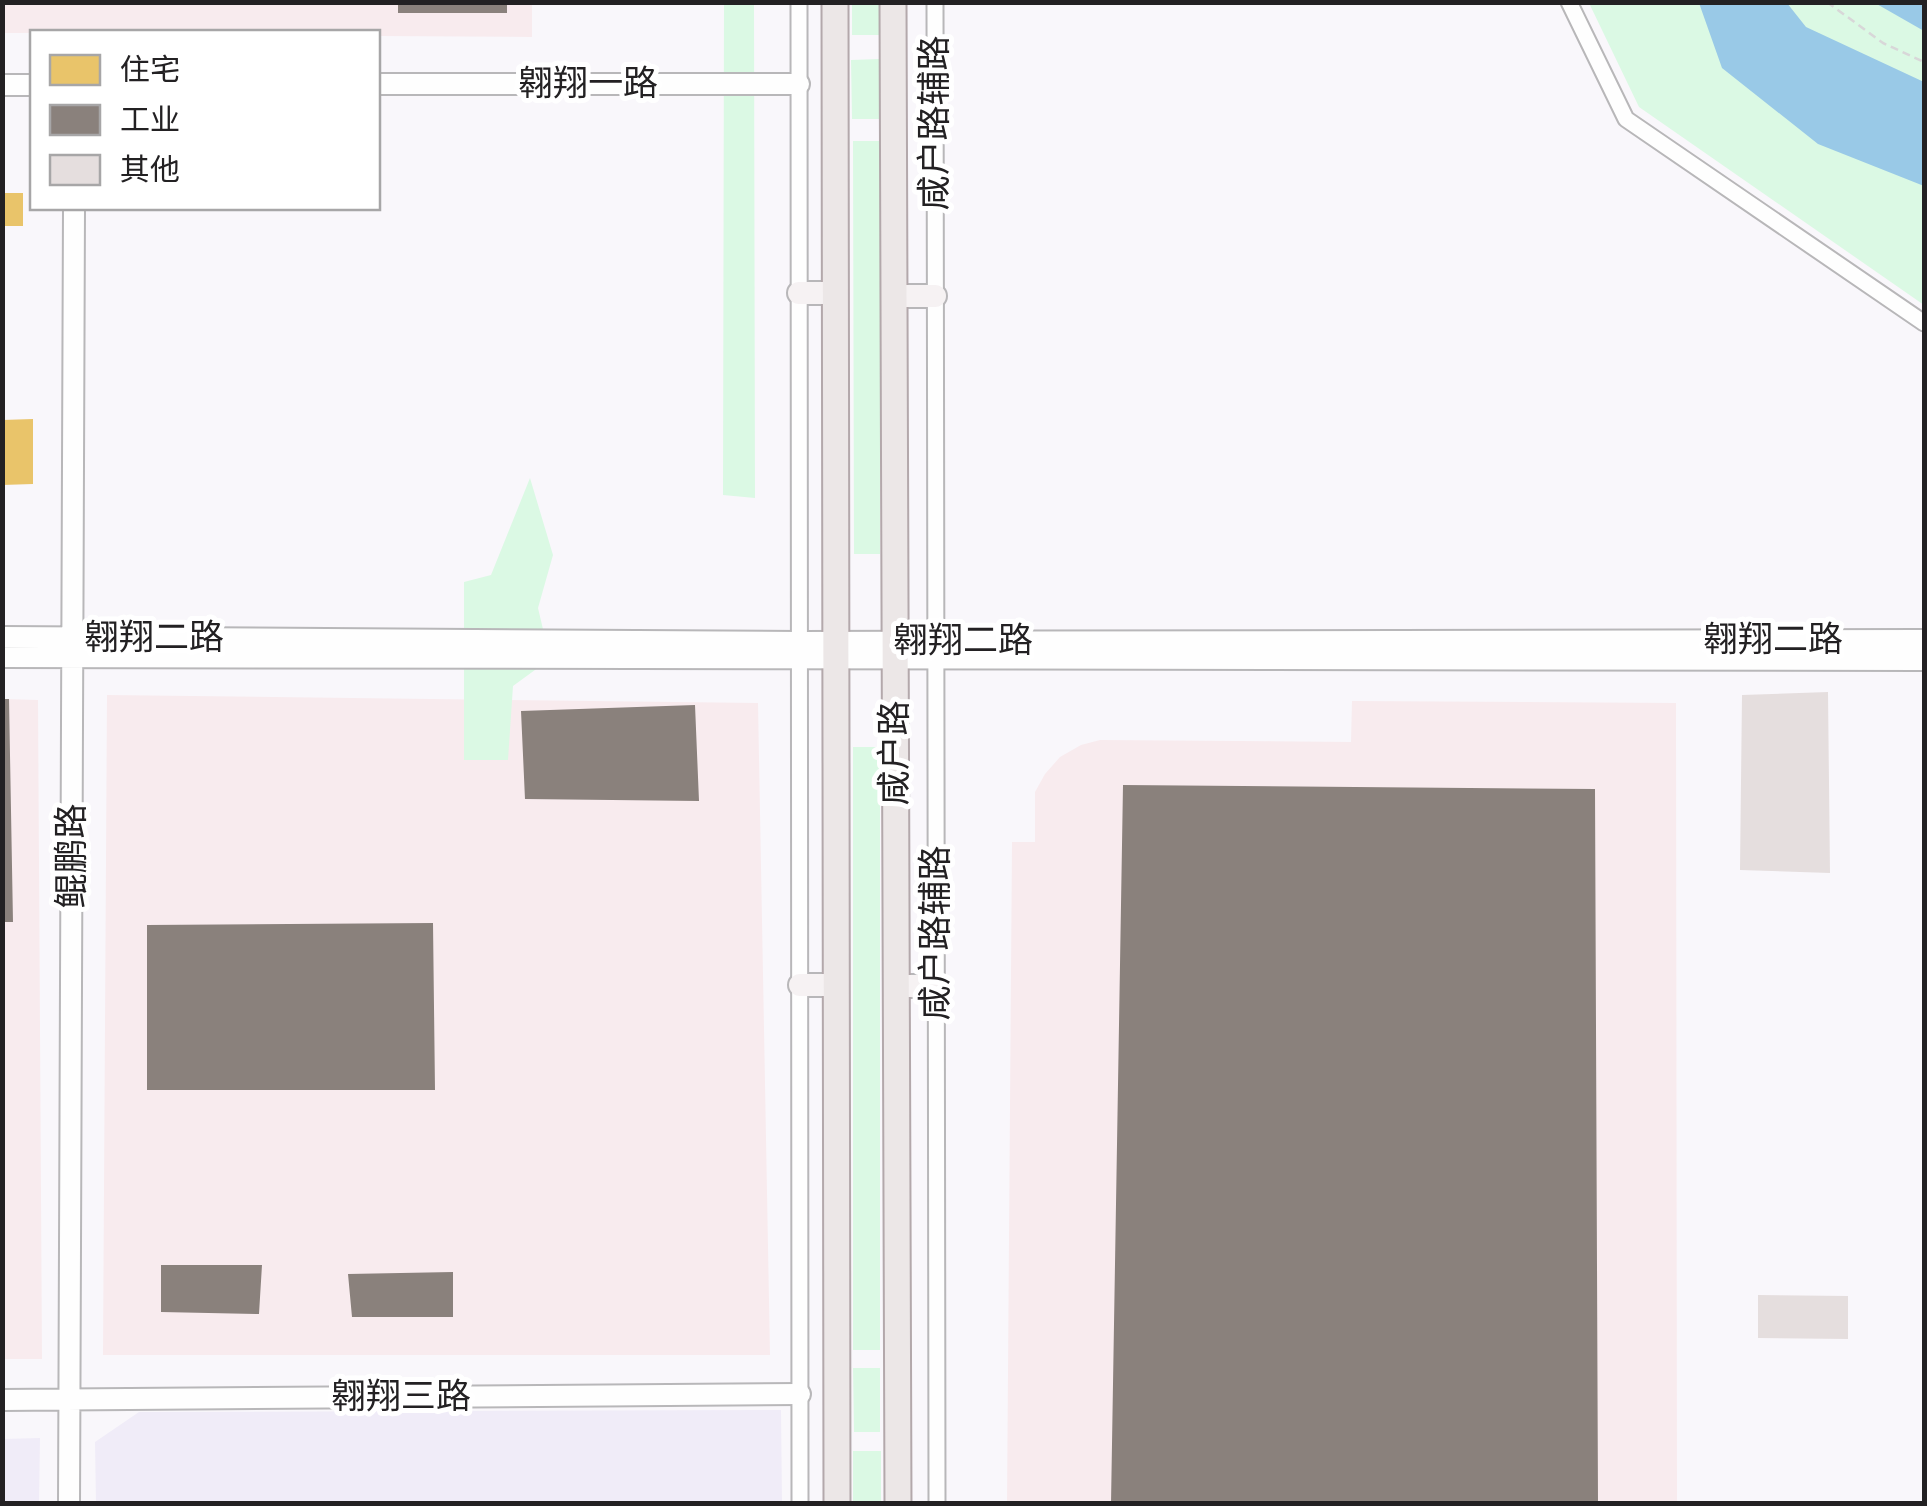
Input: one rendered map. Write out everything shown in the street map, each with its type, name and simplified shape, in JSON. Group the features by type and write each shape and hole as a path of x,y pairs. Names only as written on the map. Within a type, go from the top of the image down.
{"main road":[{"name":"咸户路","path":"835,2 837,1504"},
{"name":"咸户路","path":"894,2 898,1504"},
{"path":"799,294 836,294"},
{"path":"894,296 935,296"},
{"path":"800,985 836,985"},
{"path":"896,986 936,986"}],"street":[{"path":"799,2 800,1504"},
{"name":"咸户路辅路","path":"934,2 937,1504"},
{"path":"1569,2 1626,119 1924,323"},
{"name":"翱翔一路","path":"380,84 799,84"},
{"path":"2,85 30,85"},
{"name":"鲲鹏路","path":"70,1504 74,210"},
{"name":"翱翔二路","path":"2,637 73,647 800,650 1924,640"},
{"name":"翱翔二路","path":"2,657 73,647"},
{"name":"翱翔二路","path":"936,650 1924,660"},
{"name":"翱翔三路","path":"2,1400 800,1394"}],"path":[{"path":"1827,2 1883,44 1924,62"}],"shaded area":[{"path":"3,3 532,3 532,37 380,36 380,30 3,33"},
{"path":"107,695 758,703 770,1355 103,1355"},
{"path":"3,699 38,700 42,1359 3,1359"},
{"path":"1352,701 1676,703 1677,1503 1007,1504 1012,842 1035,842 1035,792 1060,757 1081,745 1100,740 1351,742"},
{"path":"781,1410 782,1503 96,1503 95,1442 139,1412"},
{"path":"40,1438 39,1503 3,1503 3,1439"}],"green space":[{"path":"724,3 754,3 755,498 723,495"},
{"path":"852,3 880,3 881,35 852,35"},
{"path":"1589,3 1924,3 1924,305 1639,107"},
{"path":"879,59 879,119 852,119 851,60"},
{"path":"853,141 880,141 880,554 854,554"},
{"path":"530,478 553,555 538,608 550,659 513,686 508,760 464,760 464,582 491,575"},
{"path":"853,747 880,747 880,1350 853,1350"},
{"path":"853,1368 880,1368 880,1432 854,1432"},
{"path":"853,1451 881,1451 881,1503 853,1503"}],"water":[{"path":"1699,3 1787,3 1806,27 1924,82 1924,186 1818,144 1722,68"},
{"path":"1875,3 1924,3 1924,31"}],"building: 住宅":[{"path":"2,193 23,193 23,226 2,226"},
{"path":"33,419 33,484 2,485 2,420"}],"building: 工业":[{"path":"398,2 507,2 507,13 398,13"},
{"path":"2,699 9,699 13,922 2,922"},
{"path":"695,705 699,801 525,799 521,711"},
{"path":"1123,785 1595,789 1598,1504 1111,1504"},
{"path":"433,923 435,1090 147,1090 147,925"},
{"path":"161,1265 262,1265 259,1314 161,1312"},
{"path":"453,1272 453,1317 352,1317 348,1274"}],"building: 其他":[{"path":"1828,692 1830,873 1740,870 1742,695"},
{"path":"1758,1295 1848,1296 1848,1339 1758,1338"}]}
